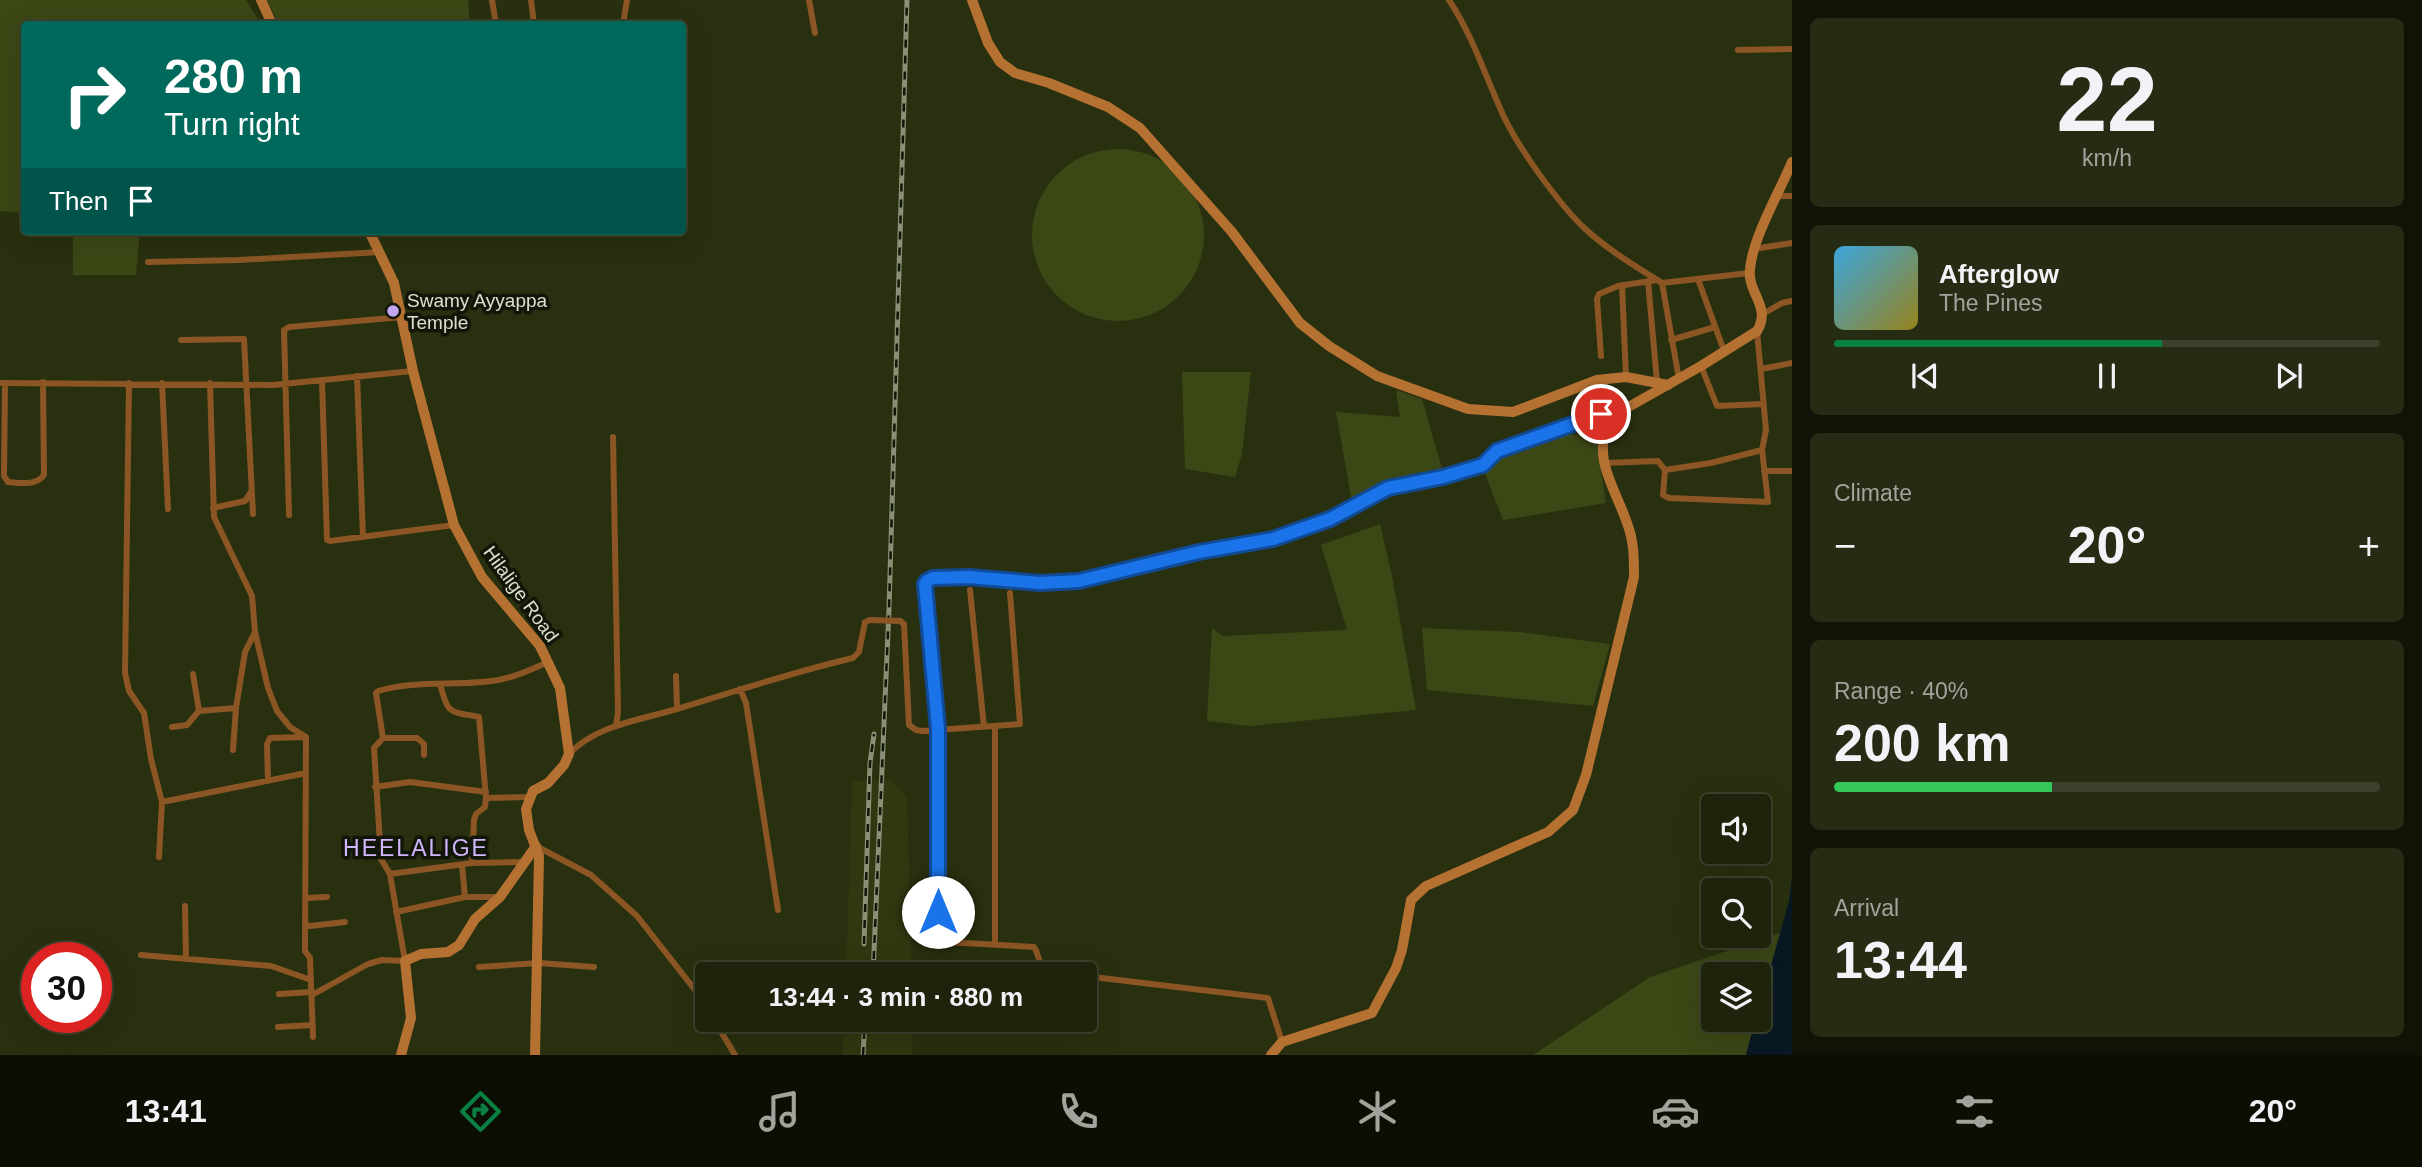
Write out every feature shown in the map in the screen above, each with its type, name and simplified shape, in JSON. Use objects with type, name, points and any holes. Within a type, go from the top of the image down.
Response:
[{"type":"street","points":[[261,0],[271,21]]},
{"type":"street","points":[[492,0],[496,21]]},
{"type":"street","points":[[531,0],[534,21]]},
{"type":"street","points":[[624,21],[627,0]]},
{"type":"street","points":[[808,0],[815,33]]},
{"type":"street","points":[[972,0],[988,43],[1000,62],[1015,73],[1049,83],[1108,107],[1140,128],[1232,232],[1300,323],[1329,346],[1377,376],[1468,409],[1513,412],[1597,380],[1626,377],[1662,384]]},
{"type":"street","points":[[1449,0],[1463,22],[1505,119],[1556,194],[1583,227],[1659,281],[1679,379]]},
{"type":"street","points":[[1738,50],[1792,49]]},
{"type":"street","points":[[1271,1055],[1282,1042],[1372,1013],[1396,968],[1411,900],[1426,886],[1548,832],[1573,810],[1586,775],[1634,577],[1634,547],[1627,522],[1612,490],[1605,463],[1603,432],[1609,418],[1662,384],[1679,379],[1757,331],[1763,314],[1749,273],[1753,249],[1792,162]]},
{"type":"street","points":[[1778,196],[1792,196]]},
{"type":"street","name":"Hilalige Road","points":[[371,235],[394,283],[413,371],[454,525],[482,577],[540,646],[560,688],[569,754]]},
{"type":"street","points":[[1753,249],[1792,243]]},
{"type":"street","points":[[148,262],[380,252]]},
{"type":"street","points":[[1601,356],[1597,299],[1604,290],[1648,281],[1749,273]]},
{"type":"street","points":[[1698,279],[1724,351]]},
{"type":"street","points":[[1648,281],[1662,384]]},
{"type":"street","points":[[1622,285],[1626,377]]},
{"type":"street","points":[[1763,314],[1782,303],[1792,301]]},
{"type":"street","points":[[289,515],[284,330],[289,327],[402,317]]},
{"type":"street","points":[[1671,340],[1715,327]]},
{"type":"street","points":[[1605,463],[1658,461],[1665,470],[1663,495],[1669,498],[1768,502],[1762,450],[1766,430],[1757,331]]},
{"type":"street","points":[[181,340],[242,338],[245,342],[253,514]]},
{"type":"street","points":[[1761,369],[1792,363]]},
{"type":"street","points":[[1701,366],[1717,406],[1763,404]]},
{"type":"street","points":[[43,382],[44,475],[33,483],[4,483],[3,383],[43,382],[285,384],[413,371]]},
{"type":"street","points":[[357,376],[363,537]]},
{"type":"street","points":[[322,380],[326,537],[330,541],[454,525]]},
{"type":"street","points":[[130,383],[125,673],[129,691],[144,713],[151,759],[162,802],[159,857]]},
{"type":"street","points":[[163,383],[168,509]]},
{"type":"street","points":[[211,383],[214,517],[252,597],[255,632],[268,688],[277,711],[290,727],[306,737]]},
{"type":"street","points":[[1041,962],[1034,947],[944,942],[938,938],[938,729],[925,584],[929,579],[969,577],[1040,583],[1079,581],[1199,552],[1273,539],[1330,519],[1388,488],[1443,477],[1483,465],[1497,451],[1601,414],[1609,418]]},
{"type":"street","points":[[613,437],[618,712],[615,726]]},
{"type":"street","points":[[1665,470],[1711,463],[1762,450]]},
{"type":"street","points":[[1764,471],[1792,471]]},
{"type":"street","points":[[214,508],[245,501],[252,490]]},
{"type":"street","points":[[970,590],[984,727]]},
{"type":"street","points":[[535,1055],[539,963],[539,856],[529,830],[526,809],[533,792],[548,783],[581,742],[615,726],[803,669],[853,658],[859,652],[865,622],[870,620],[900,621],[904,624],[909,725],[916,730],[1020,724],[1010,593]]},
{"type":"street","points":[[233,750],[236,708],[245,652],[255,632]]},
{"type":"street","points":[[383,738],[376,693],[378,691],[493,681],[523,673],[548,662]]},
{"type":"street","points":[[193,674],[199,711]]},
{"type":"street","points":[[676,676],[677,709]]},
{"type":"street","points":[[440,684],[446,706],[450,710],[479,717],[486,795],[485,807],[476,814],[474,820],[472,863]]},
{"type":"street","points":[[740,689],[746,703],[778,910]]},
{"type":"street","points":[[172,727],[187,725],[199,711],[236,708]]},
{"type":"street","points":[[995,726],[996,944]]},
{"type":"street","points":[[268,781],[267,744],[270,738],[306,737]]},
{"type":"street","points":[[306,737],[305,951],[310,958],[313,1037]]},
{"type":"street","points":[[401,1055],[411,1018],[405,961],[390,874],[381,859],[374,748],[383,738],[417,738],[424,744],[424,755]]},
{"type":"street","points":[[162,802],[306,773]]},
{"type":"street","points":[[375,787],[410,782],[486,795],[529,797]]},
{"type":"street","points":[[279,994],[312,993],[368,964],[382,960],[405,961],[421,954],[448,951],[459,945],[475,919],[500,897],[536,846]]},
{"type":"street","points":[[536,846],[591,875],[637,916],[695,990]]},
{"type":"street","points":[[390,874],[472,863],[524,862]]},
{"type":"street","points":[[462,865],[465,897]]},
{"type":"street","points":[[306,898],[327,897]]},
{"type":"street","points":[[396,912],[465,897],[500,897]]},
{"type":"street","points":[[184,906],[186,958]]},
{"type":"street","points":[[305,924],[310,926],[345,922]]},
{"type":"street","points":[[141,955],[271,966],[311,980]]},
{"type":"street","points":[[479,967],[539,963],[594,967]]},
{"type":"street","points":[[1097,977],[1268,998],[1282,1042]]},
{"type":"street","points":[[278,1027],[313,1025]]},
{"type":"street","points":[[721,1032],[735,1055]]},
{"type":"shaded area","points":[[0,0],[246,0],[259,21],[21,21],[21,213],[0,211]]},
{"type":"shaded area","points":[[267,0],[468,0],[470,21],[278,21]]},
{"type":"shaded area","points":[[1118,149],[1151,155],[1179,174],[1198,202],[1204,235],[1198,268],[1179,296],[1151,315],[1118,321],[1085,315],[1057,296],[1038,268],[1032,235],[1038,202],[1057,174],[1085,155]]},
{"type":"shaded area","points":[[73,235],[140,235],[136,275],[73,275]]},
{"type":"shaded area","points":[[1182,372],[1251,372],[1242,454],[1235,477],[1185,469]]},
{"type":"shaded area","points":[[1396,390],[1422,399],[1443,472],[1388,483],[1352,502],[1336,412],[1400,417]]},
{"type":"shaded area","points":[[1565,434],[1599,436],[1606,503],[1503,520],[1484,471],[1499,455]]},
{"type":"shaded area","points":[[1380,524],[1416,710],[1250,726],[1207,721],[1212,628],[1223,636],[1347,630],[1321,545]]},
{"type":"shaded area","points":[[1422,628],[1520,632],[1610,644],[1593,706],[1427,690]]},
{"type":"shaded area","points":[[891,780],[907,797],[912,962],[846,962],[852,781]]},
{"type":"shaded area","points":[[1792,929],[1792,1055],[1533,1055],[1650,977],[1736,948],[1771,948],[1771,936]]},
{"type":"shaded area","points":[[844,1032],[913,1032],[912,1055],[843,1055]]},
{"type":"water","points":[[1792,878],[1792,1055],[1746,1055],[1752,1032],[1771,1032],[1771,965],[1789,901]]},
{"type":"railway","points":[[874,962],[889,609],[907,0]]},
{"type":"railway","points":[[864,944],[870,763],[874,734]]},
{"type":"railway","points":[[863,1055],[864,1032]]},
{"type":"place","name":"Swamy Ayyappa Temple","points":[[393,311]]},
{"type":"district","name":"HEELALIGE","points":[[416,848]]},
{"type":"route","points":[[938,912],[938,729],[925,584],[927,581],[933,578],[969,577],[1040,583],[1079,581],[1199,552],[1234,548],[1273,539],[1330,519],[1388,488],[1443,477],[1483,465],[1497,451],[1601,414]]}]
